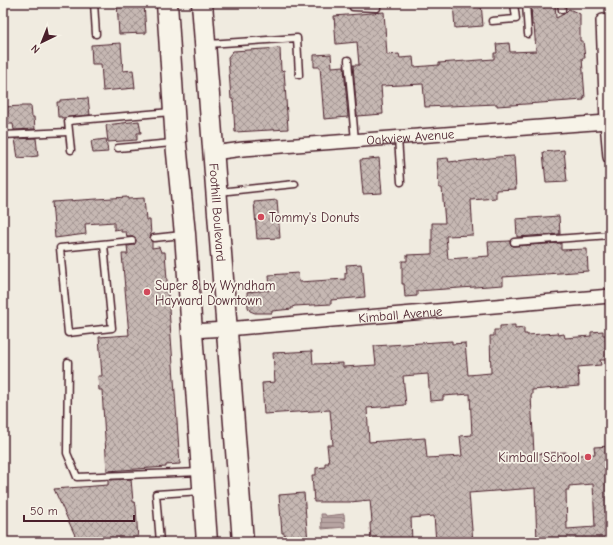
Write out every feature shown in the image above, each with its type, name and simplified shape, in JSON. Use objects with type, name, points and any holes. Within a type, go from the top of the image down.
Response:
[{"type":"main road","points":[[167,3],[176,142],[185,234],[207,542]]},
{"type":"main road","name":"Foothill Boulevard","points":[[202,3],[244,542]]},
{"type":"street","points":[[603,21],[610,157]]},
{"type":"street","name":"Oakview Avenue","points":[[213,153],[243,149],[607,122]]},
{"type":"street","name":"Kimball Avenue","points":[[191,331],[227,330],[610,296]]},
{"type":"lane","points":[[94,3],[96,34]]},
{"type":"lane","points":[[353,3],[353,7],[377,8],[377,3]]},
{"type":"lane","points":[[492,21],[516,19],[514,3]]},
{"type":"lane","points":[[526,3],[528,34]]},
{"type":"lane","points":[[205,44],[297,38],[299,75]]},
{"type":"lane","points":[[348,60],[355,141]]},
{"type":"lane","points":[[71,150],[68,122],[174,112]]},
{"type":"lane","points":[[3,135],[68,132]]},
{"type":"lane","points":[[398,138],[401,182]]},
{"type":"lane","points":[[118,148],[176,142]]},
{"type":"lane","points":[[216,192],[295,184]]},
{"type":"lane","points":[[154,238],[185,234]]},
{"type":"lane","points":[[514,242],[610,236]]},
{"type":"lane","points":[[104,245],[112,328],[68,333],[60,248],[104,245],[132,241]]},
{"type":"lane","points":[[68,362],[67,453],[77,477],[203,481]]},
{"type":"lane","points":[[160,542],[156,494],[203,481]]},
{"type":"shaded area","points":[[321,514],[325,514],[326,516],[344,514],[345,527],[322,529]]},
{"type":"building","points":[[117,3],[144,3],[146,33],[119,34]]},
{"type":"building","points":[[453,3],[481,3],[483,26],[455,28]]},
{"type":"building","points":[[531,3],[555,3],[556,18],[564,14],[569,9],[580,14],[580,41],[583,41],[585,58],[582,58],[584,100],[497,106],[497,104],[425,107],[423,84],[381,86],[383,114],[357,116],[353,65],[359,65],[357,42],[336,44],[334,16],[384,12],[387,55],[399,54],[400,58],[413,57],[414,67],[439,65],[439,63],[494,59],[494,53],[497,53],[496,44],[509,43],[510,52],[536,51],[534,25],[532,25]]},
{"type":"building","points":[[121,43],[123,71],[133,70],[135,88],[103,91],[101,64],[92,64],[91,45]]},
{"type":"building","points":[[280,48],[281,71],[284,70],[288,129],[235,132],[228,57],[233,51]]},
{"type":"building","points":[[331,54],[332,67],[344,66],[348,117],[324,119],[320,67],[314,67],[314,55]]},
{"type":"building","points":[[88,98],[90,115],[62,118],[58,117],[57,102],[60,102],[60,100]]},
{"type":"building","points":[[31,106],[35,129],[14,130],[13,124],[3,124],[3,107]]},
{"type":"building","points":[[139,121],[141,133],[137,133],[137,140],[108,142],[106,125]]},
{"type":"building","points":[[36,138],[38,156],[18,158],[15,139]]},
{"type":"building","points":[[106,139],[108,152],[93,153],[91,141]]},
{"type":"building","points":[[564,150],[567,182],[546,183],[543,152]]},
{"type":"building","points":[[514,156],[516,189],[496,190],[496,198],[471,200],[473,235],[446,236],[448,259],[489,256],[488,242],[510,241],[511,245],[514,246],[561,243],[561,250],[587,249],[588,271],[503,277],[503,285],[417,291],[417,296],[405,297],[404,284],[402,284],[402,261],[407,261],[407,255],[432,254],[432,223],[445,223],[442,188],[439,188],[437,159],[448,158],[449,162],[457,162]]},
{"type":"building","points":[[379,158],[382,193],[363,194],[360,160]]},
{"type":"building","points":[[127,197],[128,199],[144,198],[146,220],[150,220],[150,238],[152,248],[159,247],[161,252],[165,252],[180,464],[166,465],[166,467],[107,471],[102,390],[99,390],[98,376],[102,376],[99,337],[129,335],[122,254],[128,254],[127,246],[134,245],[136,240],[133,237],[127,237],[126,232],[121,232],[121,229],[114,230],[114,222],[85,224],[86,234],[55,238],[52,202]]},
{"type":"building","points":[[277,200],[280,238],[257,239],[254,202]]},
{"type":"building","points":[[559,216],[560,234],[517,237],[516,219]]},
{"type":"building","points":[[361,264],[365,297],[331,300],[331,304],[295,306],[292,307],[292,309],[272,311],[272,313],[255,313],[250,311],[248,307],[247,292],[270,290],[269,275],[298,273],[299,282],[345,279],[345,273],[347,273],[346,265]]},
{"type":"building","points":[[515,325],[515,329],[524,328],[524,334],[527,335],[558,333],[558,335],[564,334],[565,338],[591,336],[591,332],[603,331],[603,335],[606,335],[608,360],[600,360],[601,365],[578,367],[579,386],[532,390],[531,395],[534,454],[566,452],[567,456],[595,454],[594,447],[610,446],[610,542],[537,542],[535,488],[469,493],[473,542],[436,542],[434,516],[411,518],[412,542],[371,542],[370,523],[372,522],[370,500],[350,502],[314,502],[312,475],[316,475],[316,468],[325,467],[325,463],[329,463],[327,445],[333,445],[330,410],[264,414],[262,383],[275,382],[273,353],[312,351],[313,364],[343,363],[343,367],[376,365],[374,346],[452,341],[452,344],[465,343],[468,375],[491,373],[490,336],[494,336],[494,330],[500,330],[500,326]],"holes":[[[428,374],[430,401],[443,400],[443,396],[470,394],[472,435],[460,436],[462,456],[427,458],[425,438],[369,442],[367,408],[406,405],[403,376]],[[593,484],[595,527],[567,529],[566,490],[569,490],[569,486]]]},
{"type":"building","points":[[131,479],[133,502],[135,502],[136,507],[138,541],[78,542],[54,489],[108,485],[108,480]]},
{"type":"building","points":[[304,493],[308,542],[285,542],[284,533],[282,533],[279,495]]},
{"type":"place","name":"Tommy's Donuts","points":[[261,217]]},
{"type":"place","name":"Super 8 by Wyndham Hayward Downtown","points":[[147,292]]},
{"type":"place","name":"Kimball School","points":[[588,457]]}]
